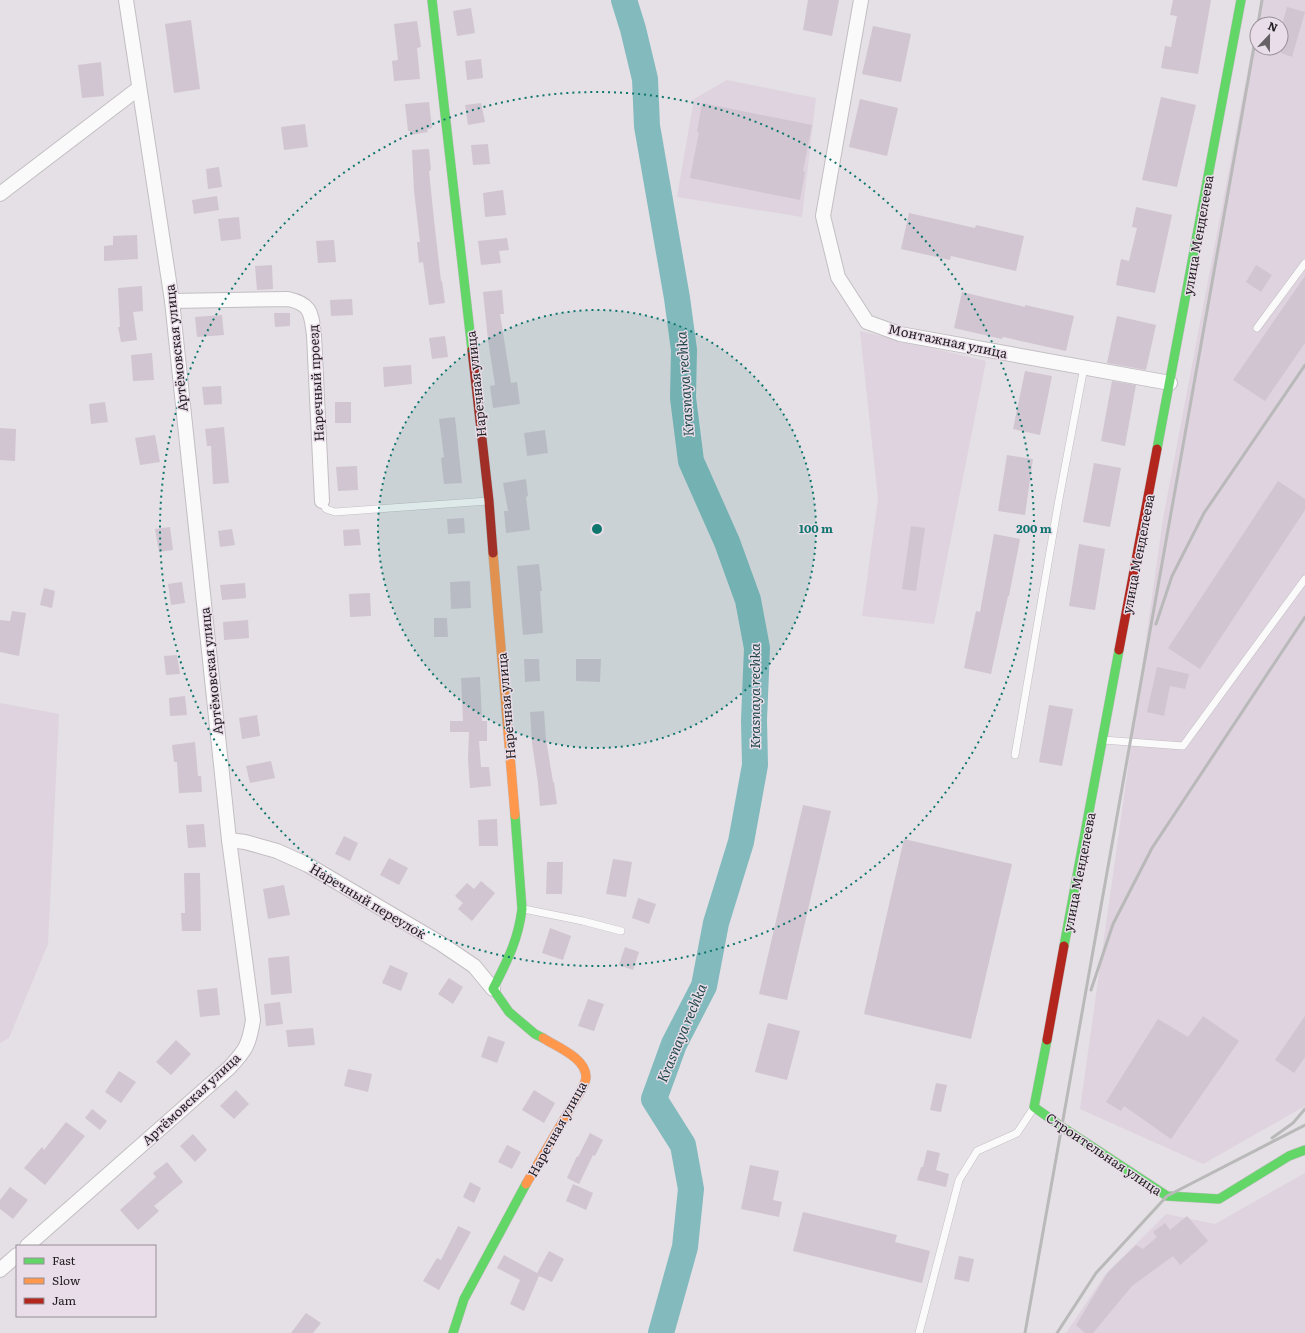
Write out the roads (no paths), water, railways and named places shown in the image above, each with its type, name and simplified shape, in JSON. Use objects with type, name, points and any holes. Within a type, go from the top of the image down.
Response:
[{"type":"street","name":"Артёмовская улица","points":[[28,1245],[229,1068],[246,1048],[253,1020],[229,840],[172,301],[126,0]]},
{"type":"street","name":"Наречная улица","points":[[432,0],[489,501],[522,908],[520,924],[513,948],[493,989],[509,1012],[535,1034],[575,1057],[585,1070],[586,1079],[577,1098],[513,1207],[464,1299],[453,1333]]},
{"type":"street","name":"Монтажная улица","points":[[861,0],[823,216],[838,277],[867,322],[900,334],[1170,384]]},
{"type":"street","name":"улица Менделеева","points":[[1034,1107],[1241,0]]},
{"type":"street","points":[[0,194],[139,88]]},
{"type":"street","name":"Наречный проезд","points":[[172,301],[288,299],[300,301],[308,309],[312,317],[314,335],[322,501]]},
{"type":"street","name":"Наречный переулок","points":[[229,840],[245,842],[277,851],[308,865],[440,943],[474,966],[493,989]]},
{"type":"street","name":"Строительная улица","points":[[1034,1107],[1168,1196],[1219,1199],[1289,1156],[1305,1150]]},
{"type":"street","points":[[0,1270],[16,1256]]},
{"type":"lane","points":[[1257,328],[1305,263]]},
{"type":"lane","points":[[1015,755],[1059,499],[1084,367]]},
{"type":"lane","points":[[322,501],[326,509],[335,512],[489,501]]},
{"type":"lane","points":[[1103,740],[1183,746],[1305,579]]},
{"type":"lane","points":[[522,908],[576,919],[621,931]]},
{"type":"lane","points":[[919,1333],[959,1180],[977,1151],[1017,1133],[1034,1107]]},
{"type":"waterway","name":"Krasnaya rechka","points":[[624,0],[633,29],[645,79],[647,126],[677,298],[684,350],[683,398],[691,461],[727,542],[748,600],[757,648],[754,720],[755,765],[741,842],[716,923],[704,986],[674,1044],[654,1099],[683,1145],[691,1189],[685,1247],[661,1333]]},
{"type":"railway","points":[[1259,16],[1262,0]]},
{"type":"railway","points":[[1025,1333],[1252,56]]},
{"type":"railway","points":[[1156,624],[1172,576],[1204,513],[1305,365]]},
{"type":"railway","points":[[1091,990],[1113,924],[1152,848],[1305,617]]},
{"type":"railway","points":[[1272,1138],[1293,1123],[1305,1109]]},
{"type":"railway","points":[[1057,1333],[1096,1273],[1167,1196],[1305,1125]]}]
